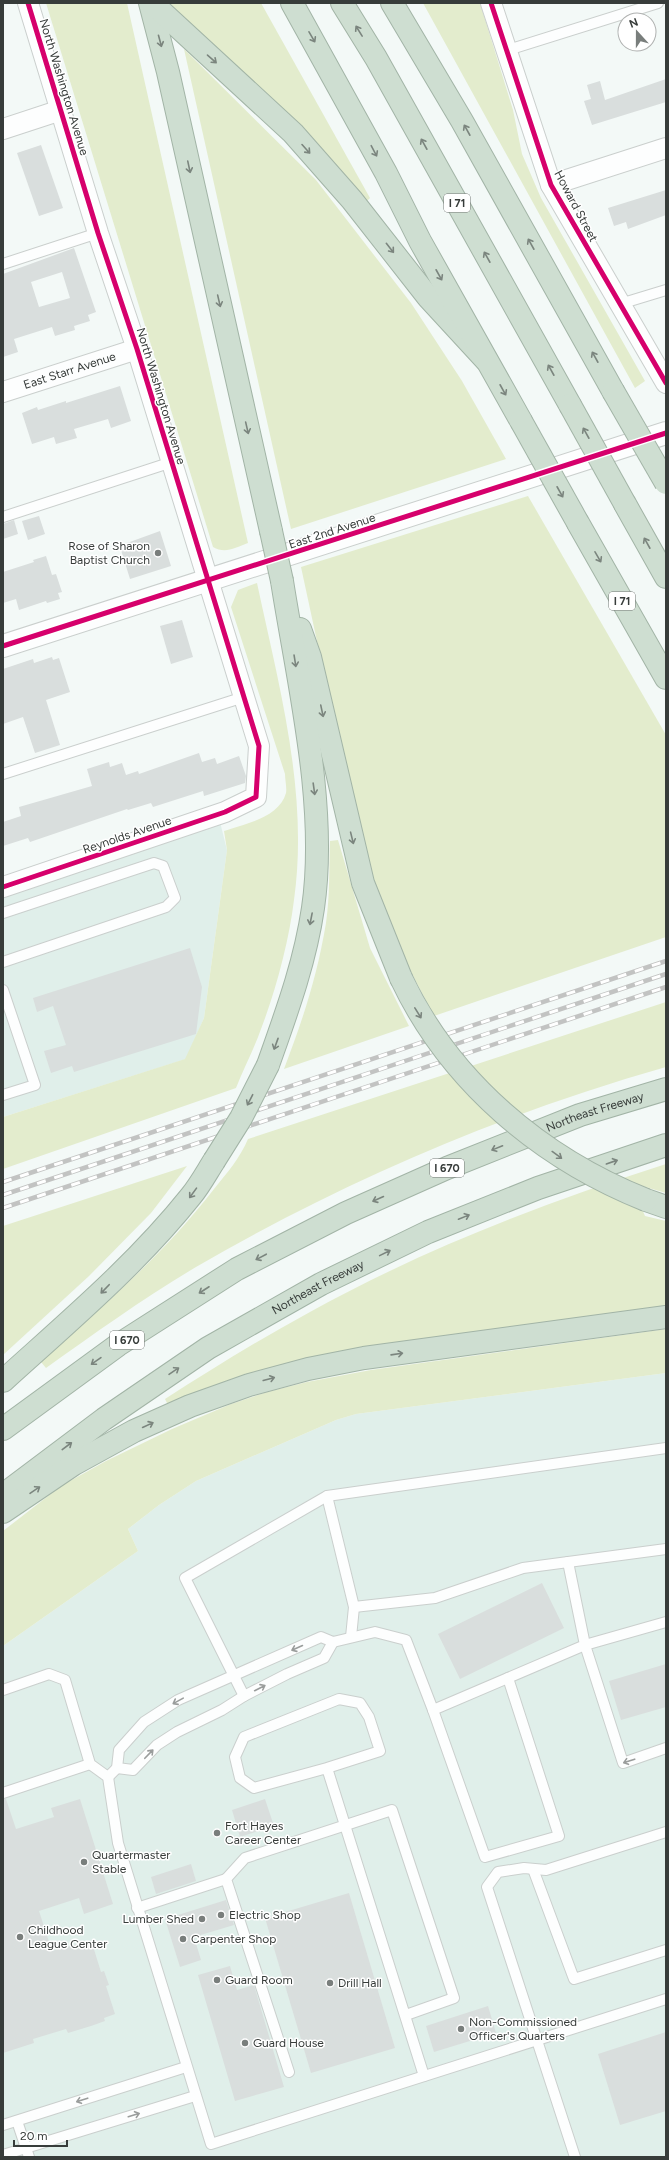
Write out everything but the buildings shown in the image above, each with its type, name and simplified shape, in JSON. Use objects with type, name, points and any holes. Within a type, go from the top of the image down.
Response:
[{"type":"highway","points":[[151,3],[293,134],[352,200],[428,297],[486,360]]},
{"type":"highway","points":[[3,1381],[99,1295],[151,1241],[192,1195],[241,1118],[268,1066],[302,964],[313,907],[316,847],[316,800],[282,581],[168,72],[151,3]]},
{"type":"highway","name":"I 71","points":[[292,3],[386,173],[420,241],[666,678]]},
{"type":"highway","name":"I 71","points":[[342,3],[376,58],[666,577]]},
{"type":"highway","points":[[392,3],[462,121],[666,483]]},
{"type":"highway","points":[[282,581],[310,657],[363,883],[414,1007],[430,1031],[462,1072],[494,1106],[565,1160],[609,1185],[656,1204]]},
{"type":"highway","name":"Northeast Freeway","points":[[3,1428],[118,1345],[237,1269],[346,1213],[447,1168],[580,1115],[666,1089]]},
{"type":"highway","name":"Northeast Freeway","points":[[3,1495],[104,1419],[208,1348],[321,1284],[428,1232],[501,1202],[545,1185],[666,1145]]},
{"type":"highway","points":[[3,1512],[74,1464],[134,1431],[190,1406],[249,1385],[308,1369],[364,1358],[666,1317]]},
{"type":"street","name":"North Washington Avenue","points":[[28,3],[98,234],[137,349],[259,746],[256,797]]},
{"type":"street","name":"Howard Street","points":[[491,3],[505,51],[551,185],[666,383]]},
{"type":"street","points":[[3,129],[61,110]]},
{"type":"street","points":[[551,185],[666,148]]},
{"type":"street","name":"East Starr Avenue","points":[[3,392],[137,349]]},
{"type":"street","name":"East 2nd Avenue","points":[[3,646],[666,433]]},
{"type":"street","name":"Reynolds Avenue","points":[[3,887],[224,812],[256,797]]},
{"type":"lane","points":[[505,51],[658,3]]},
{"type":"lane","points":[[3,264],[98,234]]},
{"type":"lane","points":[[620,304],[666,290]]},
{"type":"lane","points":[[3,517],[172,462]]},
{"type":"lane","points":[[3,774],[244,697]]},
{"type":"lane","points":[[3,914],[154,863],[163,866],[174,898],[166,907],[3,962]]},
{"type":"lane","points":[[3,990],[35,1085],[3,1095]]},
{"type":"lane","points":[[244,1696],[235,1675],[185,1578],[327,1496],[666,1448]]},
{"type":"lane","points":[[327,1496],[354,1607],[351,1637]]},
{"type":"lane","points":[[354,1607],[434,1598],[523,1568],[666,1548]]},
{"type":"lane","points":[[568,1562],[585,1646],[623,1763],[666,1748]]},
{"type":"lane","points":[[433,1710],[585,1646],[666,1622]]},
{"type":"lane","points":[[108,1777],[117,1768],[119,1750],[144,1722],[178,1700],[321,1637],[333,1642],[375,1632],[406,1640],[433,1710],[485,1857],[559,1836],[508,1678]]},
{"type":"lane","points":[[117,1768],[133,1770],[157,1745],[177,1732],[222,1710],[244,1696],[324,1658],[333,1642]]},
{"type":"lane","points":[[3,1690],[49,1674],[65,1680],[90,1764],[108,1777],[118,1843],[211,2144],[666,1999]]},
{"type":"lane","points":[[339,1699],[360,1703],[369,1717],[380,1751],[327,1768],[254,1788],[240,1778],[235,1756],[244,1737],[339,1699]]},
{"type":"lane","points":[[3,1793],[90,1764]]},
{"type":"lane","points":[[327,1768],[424,2076]]},
{"type":"lane","points":[[137,1908],[226,1879],[245,1858],[392,1810],[454,1998],[406,2015]]},
{"type":"lane","points":[[575,2157],[487,1887],[498,1872],[524,1868],[546,1870],[666,1832]]},
{"type":"lane","points":[[532,1868],[574,1980],[666,1950]]},
{"type":"lane","points":[[226,1879],[289,2072]]},
{"type":"lane","points":[[3,2126],[186,2067]]},
{"type":"lane","points":[[3,2155],[27,2152],[195,2096]]},
{"type":"lane","points":[[17,2121],[27,2152]]},
{"type":"shaded area","points":[[219,818],[227,850],[204,1018],[186,1059],[3,1117],[3,889]]},
{"type":"shaded area","name":"Fort Hayes Career Center","points":[[666,1373],[666,2157],[3,2157],[3,1646],[138,1551],[128,1529],[159,1505],[196,1481],[336,1420],[356,1414]]},
{"type":"green space","points":[[46,3],[127,3],[248,543],[226,550],[213,547]]},
{"type":"green space","points":[[168,3],[261,3],[370,198],[366,202]]},
{"type":"green space","points":[[423,3],[480,3],[513,110],[522,154],[541,198],[645,381],[635,388]]},
{"type":"green space","points":[[184,49],[316,180],[411,303],[462,381],[506,459],[291,529]]},
{"type":"green space","points":[[528,496],[666,735],[666,937],[434,1016],[393,938],[380,901],[354,813],[301,567]]},
{"type":"green space","points":[[257,583],[282,701],[295,780],[298,820],[298,860],[292,916],[281,965],[272,998],[236,1088],[3,1169],[3,1117],[185,1059],[204,1018],[227,850],[224,831],[260,819],[269,814],[282,802],[286,793],[285,774],[231,607],[238,590]]},
{"type":"green space","points":[[338,840],[370,948],[409,1026],[284,1069],[314,980],[326,923],[329,892],[330,841]]},
{"type":"green space","points":[[666,1002],[666,1067],[544,1106],[484,1128],[366,1178],[309,1206],[196,1267],[139,1303],[46,1368],[41,1362],[132,1279],[174,1236],[195,1213],[228,1171],[241,1153],[248,1139]]},
{"type":"green space","points":[[666,1164],[666,1193],[642,1186],[639,1202],[645,1216],[666,1221],[666,1308],[168,1405],[165,1399],[236,1354],[291,1322],[352,1289],[396,1268],[484,1229],[575,1195]]},
{"type":"green space","points":[[187,1166],[151,1213],[89,1276],[3,1355],[3,1226]]},
{"type":"green space","points":[[666,1329],[666,1373],[356,1414],[336,1420],[196,1481],[159,1505],[128,1529],[138,1551],[3,1646],[3,1531],[61,1486],[106,1461],[172,1429],[231,1404],[267,1392],[307,1382],[371,1370]]},
{"type":"railway","points":[[3,1182],[666,961]]},
{"type":"railway","points":[[3,1195],[666,974]]},
{"type":"railway","points":[[3,1208],[666,987]]},
{"type":"cycle path","points":[[3,887],[225,812],[256,797],[259,746],[137,349],[98,233],[28,3]]},
{"type":"cycle path","points":[[491,3],[551,185],[666,383]]},
{"type":"cycle path","points":[[3,646],[666,433]]},
{"type":"place","name":"Rose of Sharon Baptist Church","points":[[158,553]]},
{"type":"place","name":"Fort Hayes Career Center","points":[[217,1833]]},
{"type":"place","name":"Quartermaster Stable","points":[[84,1862]]},
{"type":"place","name":"Electric Shop","points":[[221,1915]]},
{"type":"place","name":"Lumber Shed","points":[[202,1919]]},
{"type":"place","name":"Childhood League Center","points":[[20,1937]]},
{"type":"place","name":"Carpenter Shop","points":[[183,1939]]},
{"type":"place","name":"Guard Room","points":[[217,1980]]},
{"type":"place","name":"Drill Hall","points":[[330,1983]]},
{"type":"place","name":"Non-Commissioned Officer's Quarters","points":[[461,2029]]},
{"type":"place","name":"Guard House","points":[[245,2043]]}]
